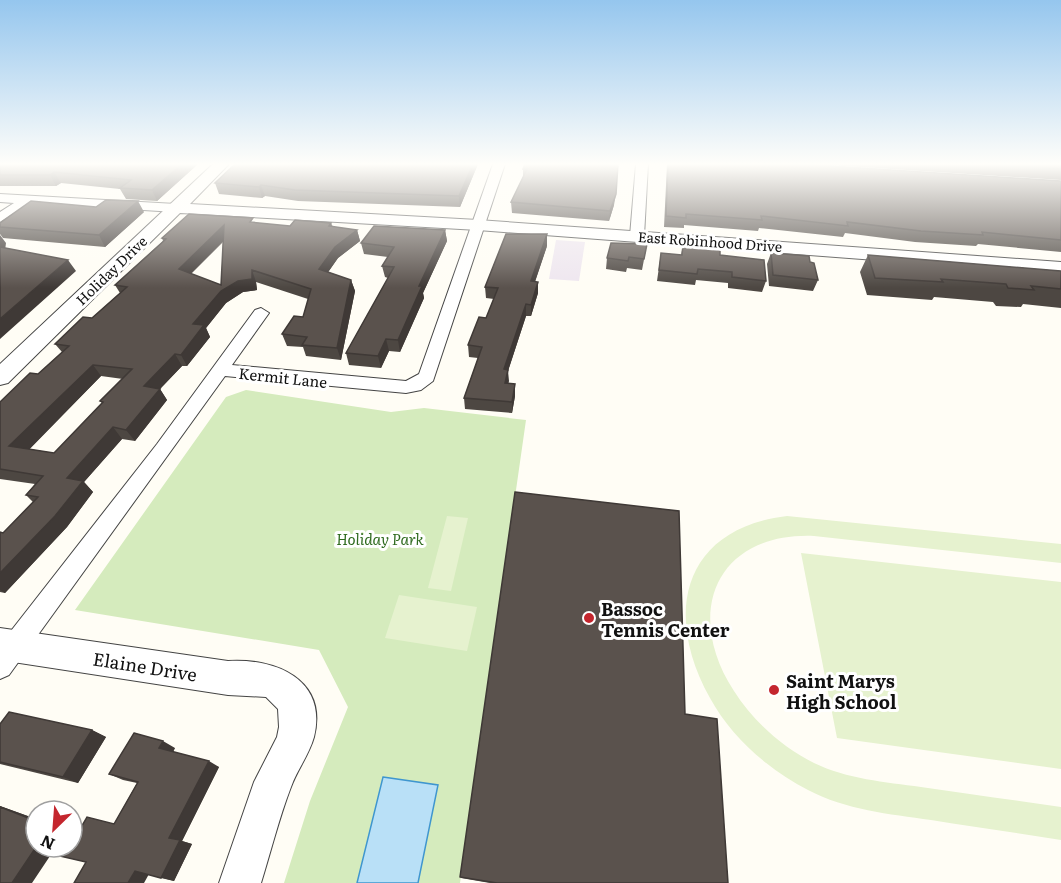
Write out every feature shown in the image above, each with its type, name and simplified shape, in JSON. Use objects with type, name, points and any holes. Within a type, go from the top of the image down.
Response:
[{"type":"street","points":[[0,218],[18,205]]},
{"type":"street","name":"East Robinhood Drive","points":[[130,205],[478,225],[1061,268]]},
{"type":"street","name":"Holiday Drive","points":[[0,377],[179,205]]},
{"type":"street","name":"Kermit Lane","points":[[5,652],[158,458],[220,370],[338,382],[415,386],[429,372],[431,358],[485,205]]},
{"type":"street","points":[[637,236],[639,205]]},
{"type":"street","points":[[220,370],[261,313]]},
{"type":"street","name":"Elaine Drive","points":[[5,652],[228,678],[251,675],[276,683],[286,690],[296,706],[297,729],[275,779],[240,883]]},
{"type":"shaded area","points":[[556,240],[585,242],[579,281],[549,279]]},
{"type":"green space","name":"Holiday Park","points":[[246,390],[391,412],[424,408],[526,420],[460,883],[284,883],[310,801],[348,707],[319,650],[75,610],[226,397]]},
{"type":"green space","points":[[447,516],[468,518],[451,591],[428,588]]},
{"type":"green space","points":[[787,516],[1061,544],[1061,563],[814,536],[780,538],[753,548],[732,563],[718,583],[711,607],[711,633],[719,662],[734,691],[750,713],[780,741],[802,757],[853,776],[1061,807],[1061,840],[884,813],[853,807],[822,797],[779,773],[752,751],[729,726],[710,698],[696,667],[687,636],[686,607],[691,580],[704,557],[724,538],[752,524]]},
{"type":"green space","points":[[801,553],[1061,582],[1061,769],[837,738]]},
{"type":"green space","points":[[399,595],[477,607],[467,651],[385,638]]},
{"type":"water","points":[[383,777],[438,785],[418,883],[357,883]]},
{"type":"building","points":[[25,205],[133,205],[99,235],[0,227],[0,223]]},
{"type":"building","points":[[546,205],[612,205],[610,211]]},
{"type":"building","points":[[666,205],[1061,205],[1061,240],[982,232],[983,235],[921,231],[847,222],[848,226],[761,216],[762,220],[686,214],[686,218],[666,216]]},
{"type":"building","points":[[189,214],[253,218],[250,222],[290,226],[295,220],[331,223],[329,226],[357,230],[335,247],[319,269],[351,280],[337,348],[302,345],[307,337],[282,334],[294,316],[303,317],[311,289],[252,270],[252,279],[238,281],[221,291],[193,324],[204,325],[181,355],[175,354],[144,386],[160,389],[126,430],[113,427],[67,478],[83,481],[55,516],[0,573],[0,532],[3,533],[38,497],[26,495],[43,476],[0,469],[0,402],[30,373],[38,374],[69,346],[55,344],[83,317],[92,318],[127,287],[115,285],[166,239],[162,238]],"holes":[[[224,225],[221,285],[179,269]],[[93,365],[132,369],[54,453],[9,446]]]},
{"type":"building","points":[[374,226],[445,230],[419,286],[422,286],[398,340],[386,339],[378,356],[346,353],[394,267],[382,266],[394,247],[361,243]]},
{"type":"building","points":[[506,234],[547,234],[531,281],[538,282],[531,305],[526,304],[504,369],[508,370],[505,383],[515,384],[512,402],[464,398],[482,347],[468,345],[479,317],[486,318],[498,288],[485,287]]},
{"type":"building","points":[[611,243],[647,244],[644,259],[629,257],[628,261],[607,258]]},
{"type":"building","points":[[683,245],[720,249],[720,255],[764,260],[766,281],[732,277],[732,272],[698,269],[697,274],[659,270],[661,253],[682,255]]},
{"type":"building","points":[[0,247],[68,260],[0,319]]},
{"type":"building","points":[[771,253],[809,256],[810,262],[814,263],[818,280],[773,275]]},
{"type":"building","points":[[868,255],[1061,271],[1061,289],[1031,286],[1034,290],[1008,288],[1006,284],[941,279],[943,282],[875,278]]},
{"type":"building","name":"Bassoc Tennis Center","points":[[515,492],[679,511],[685,714],[717,719],[728,883],[497,883],[460,877]]},
{"type":"building","points":[[9,712],[92,730],[63,777],[0,762],[0,724]]},
{"type":"building","points":[[134,733],[163,741],[159,748],[209,761],[169,838],[180,840],[161,878],[135,871],[128,883],[74,883],[86,862],[73,859],[84,859],[84,822],[87,817],[114,824],[138,782],[109,774]]},
{"type":"building","points":[[0,807],[24,816],[24,859],[28,859],[12,883],[0,883]]},
{"type":"place","name":"Bassoc Tennis Center","points":[[589,618]]},
{"type":"place","name":"Saint Marys High School","points":[[774,690]]}]
